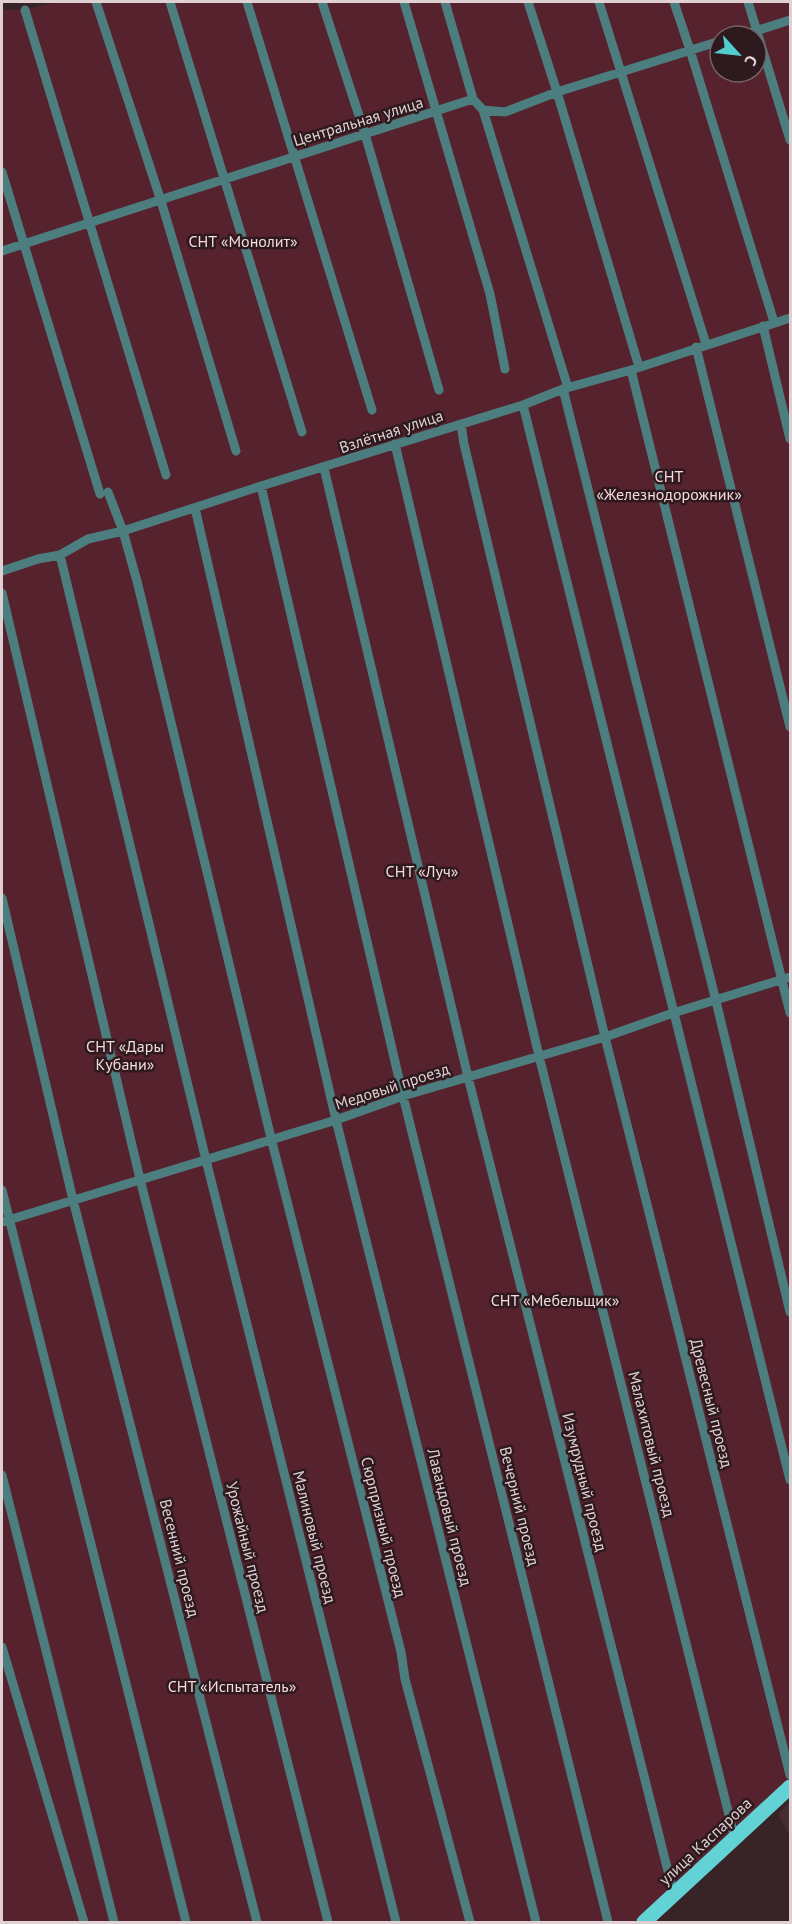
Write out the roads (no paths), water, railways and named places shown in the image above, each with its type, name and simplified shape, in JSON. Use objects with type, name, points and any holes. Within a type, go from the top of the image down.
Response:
[{"type":"main road","name":"улица Каспарова","points":[[644,1923],[790,1787]]},
{"type":"street","points":[[96,2],[161,201],[236,451]]},
{"type":"street","points":[[170,2],[302,432]]},
{"type":"street","points":[[247,2],[372,410]]},
{"type":"street","points":[[322,2],[364,134],[439,390]]},
{"type":"street","points":[[404,2],[490,294],[505,369]]},
{"type":"street","points":[[445,2],[473,99],[483,110],[565,389],[790,1312]]},
{"type":"street","points":[[528,2],[557,92],[635,369],[787,979],[790,1013]]},
{"type":"street","points":[[599,2],[622,71],[701,346],[790,727]]},
{"type":"street","points":[[674,2],[774,322]]},
{"type":"street","points":[[748,2],[755,24]]},
{"type":"street","points":[[25,10],[166,475]]},
{"type":"street","points":[[768,27],[790,20]]},
{"type":"street","points":[[483,110],[506,112],[557,92],[708,45]]},
{"type":"street","points":[[768,67],[790,140]]},
{"type":"street","name":"Центральная улица","points":[[2,251],[473,99]]},
{"type":"street","name":"Сюрпризный проезд","points":[[2,172],[104,493],[123,531],[141,596],[271,1138],[401,1652],[405,1679],[470,1923]]},
{"type":"street","name":"Взлётная улица","points":[[2,571],[38,559],[60,555],[88,539],[123,531],[324,468],[790,318]]},
{"type":"street","points":[[763,326],[790,440]]},
{"type":"street","points":[[523,405],[790,1480]]},
{"type":"street","name":"Древесный проезд","points":[[461,424],[605,1037],[790,1775]]},
{"type":"street","name":"Малахитовый проезд","points":[[395,444],[539,1056],[735,1839]]},
{"type":"street","name":"Изумрудный проезд","points":[[324,468],[468,1077],[674,1895]]},
{"type":"street","name":"Вечерний проезд","points":[[261,486],[403,1096],[608,1923]]},
{"type":"street","name":"Лавандовый проезд","points":[[195,508],[336,1120],[536,1923]]},
{"type":"street","name":"Малиновый проезд","points":[[60,555],[206,1160],[396,1923]]},
{"type":"street","name":"Урожайный проезд","points":[[2,593],[140,1179],[328,1923]]},
{"type":"street","name":"Весенний проезд","points":[[2,898],[73,1200],[257,1923]]},
{"type":"street","name":"Медовый проезд","points":[[5,1221],[787,979]]},
{"type":"street","points":[[2,1190],[5,1221],[186,1923]]},
{"type":"street","points":[[2,1475],[114,1923]]},
{"type":"street","points":[[2,1647],[84,1923]]},
{"type":"park label","name":"СНТ «Монолит»","points":[[243,241]]},
{"type":"park label","name":"СНТ «Железнодорожник»","points":[[669,485]]},
{"type":"park label","name":"СНТ «Луч»","points":[[422,871]]},
{"type":"park label","name":"СНТ «Дары Кубани»","points":[[125,1055]]},
{"type":"park label","name":"СНТ «Мебельщик»","points":[[555,1300]]},
{"type":"park label","name":"СНТ «Испытатель»","points":[[232,1686]]}]
